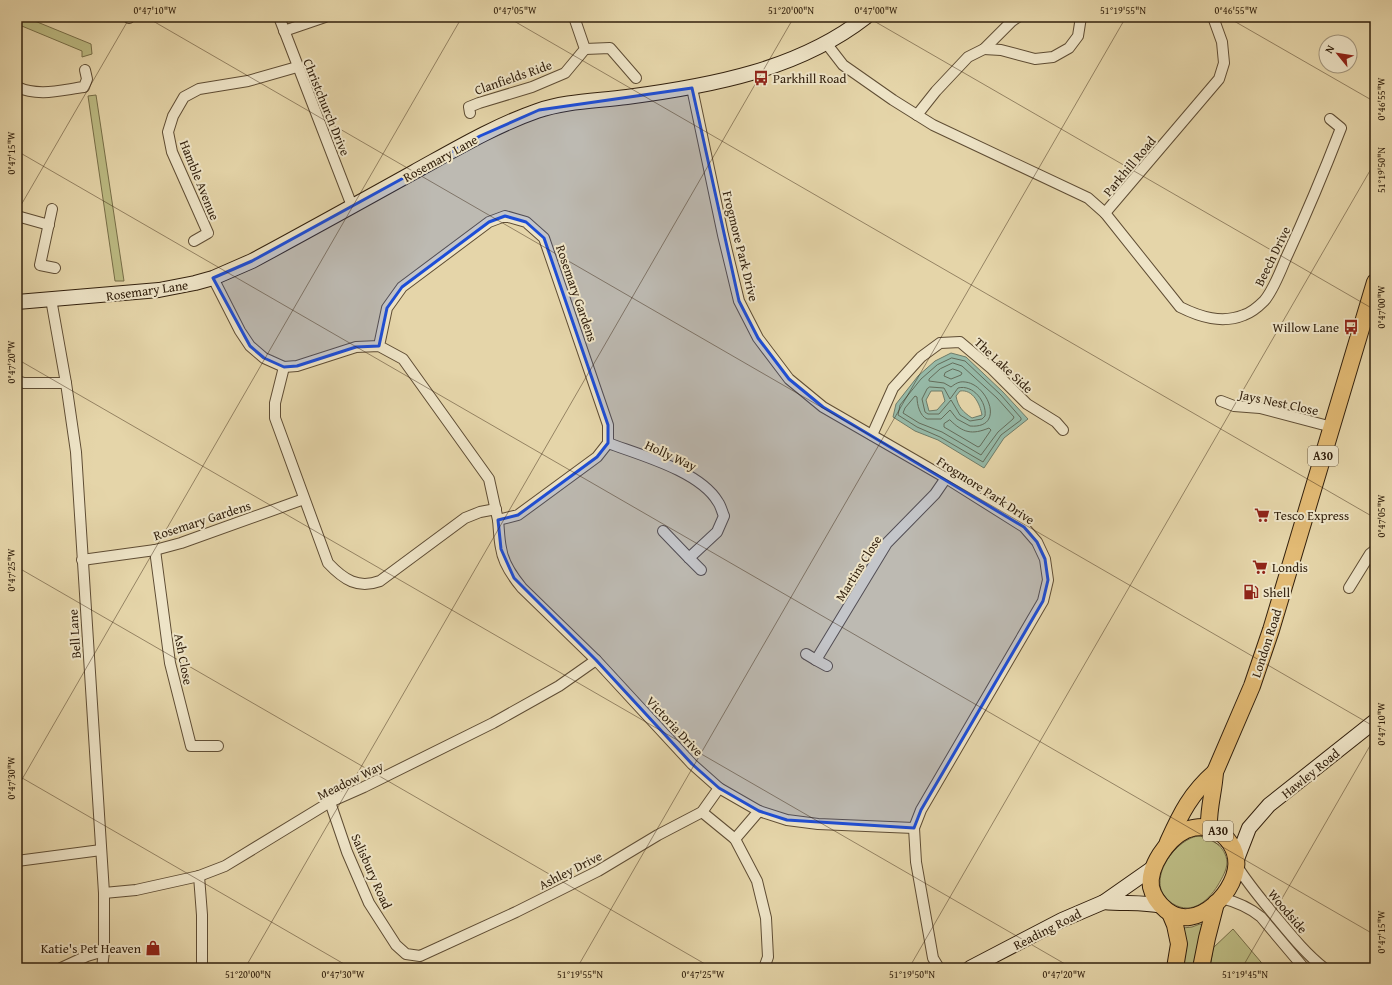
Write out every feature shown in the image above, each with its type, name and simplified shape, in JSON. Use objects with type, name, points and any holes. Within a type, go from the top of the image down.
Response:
[{"type":"main road","name":"London Road","points":[[1209,828],[1209,812],[1215,772],[1254,679],[1271,630],[1375,282]]},
{"type":"main road","name":"London Road","points":[[1166,845],[1182,812],[1192,796],[1198,788],[1215,772]]},
{"type":"main road","name":"A30","points":[[1175,968],[1179,944],[1175,925],[1166,910],[1155,897],[1151,887],[1154,867],[1166,845],[1182,832],[1187,830],[1198,827],[1214,829],[1225,836],[1233,847],[1237,863]]},
{"type":"main road","points":[[1201,968],[1207,938],[1219,901],[1233,879],[1237,863]]},
{"type":"main road","points":[[1166,910],[1184,918],[1196,916],[1206,911],[1219,901]]},
{"type":"street","name":"Christchurch Drive","points":[[279,17],[297,67],[352,206]]},
{"type":"street","points":[[284,31],[325,17]]},
{"type":"street","points":[[574,17],[585,49],[610,48],[636,78]]},
{"type":"street","points":[[917,115],[936,91],[968,57],[984,49],[1018,17]]},
{"type":"street","points":[[984,49],[1002,50],[1034,58],[1054,57],[1069,48],[1078,36],[1081,17]]},
{"type":"street","name":"Parkhill Road","points":[[826,43],[842,66],[933,125],[1088,198],[1105,214],[1219,79],[1224,63],[1222,42],[1212,17]]},
{"type":"street","name":"Rosemary Lane","points":[[17,302],[159,290],[213,278],[252,261],[480,136],[504,124],[539,110],[565,104],[692,88],[774,66],[800,56],[826,43],[861,19]]},
{"type":"street","name":"Clanfields Ride","points":[[470,113],[469,107],[532,87],[565,73],[585,49]]},
{"type":"street","name":"Hamble Avenue","points":[[194,241],[208,233],[172,152],[168,132],[173,116],[184,97],[199,89],[248,81],[297,67]]},
{"type":"street","points":[[17,87],[25,91],[40,93],[84,87],[87,79],[85,70]]},
{"type":"street","name":"Frogmore Park Drive","points":[[692,88],[723,235],[739,301],[758,338],[789,379],[822,407],[946,478],[1024,527],[1037,542],[1045,558],[1048,580],[1043,600],[921,810],[914,828],[916,862],[933,958],[938,968]]},
{"type":"street","name":"Beech Drive","points":[[1105,214],[1180,307],[1197,315],[1225,320],[1245,315],[1264,300],[1276,281],[1295,239],[1341,128],[1330,119]]},
{"type":"street","points":[[52,209],[40,265],[55,268]]},
{"type":"street","points":[[17,216],[49,226]]},
{"type":"street","name":"Rosemary Gardens","points":[[379,346],[386,308],[402,287],[489,222],[506,216],[526,222],[544,238],[608,425],[608,443]]},
{"type":"street","points":[[213,278],[240,331],[250,346],[264,358],[284,367],[297,366],[356,347],[379,346],[403,359],[489,479],[498,520],[518,515],[597,457],[608,443]]},
{"type":"street","name":"Bell Lane","points":[[51,299],[66,382],[76,452],[104,893],[104,951],[102,968]]},
{"type":"street","name":"The Lake Side","points":[[872,435],[893,388],[920,357],[940,343],[954,342],[960,342],[992,369],[1027,404],[1056,422],[1062,430]]},
{"type":"street","points":[[284,367],[275,403],[275,418],[328,564],[339,575],[354,583],[370,585],[380,581],[465,518],[480,512],[496,509]]},
{"type":"street","points":[[17,381],[24,383],[66,382]]},
{"type":"street","name":"Jays Nest Close","points":[[1221,401],[1234,406],[1260,408],[1332,427]]},
{"type":"street","name":"Holly Way","points":[[608,443],[651,458],[685,474],[704,486],[719,502],[724,516],[717,532],[689,558]]},
{"type":"street","name":"Martins Close","points":[[816,660],[887,543],[935,494],[946,478]]},
{"type":"street","name":"Rosemary Gardens","points":[[82,560],[155,550],[181,543],[304,499]]},
{"type":"street","name":"Victoria Drive","points":[[498,520],[501,548],[504,559],[514,578],[531,597],[596,660],[692,764],[719,788],[759,811],[787,820],[818,824],[914,828]]},
{"type":"street","points":[[663,531],[701,570]]},
{"type":"street","name":"Ash Close","points":[[155,550],[170,663],[191,746],[218,746]]},
{"type":"street","points":[[1349,588],[1370,554],[1375,550]]},
{"type":"street","points":[[806,654],[827,666]]},
{"type":"street","name":"Meadow Way","points":[[104,893],[136,890],[199,876],[225,866],[330,802],[364,787],[493,723],[559,686],[596,660]]},
{"type":"street","name":"Hawley Road","points":[[1237,863],[1249,828],[1269,805],[1375,721]]},
{"type":"street","name":"Ashley Drive","points":[[420,956],[522,909],[598,871],[702,812],[719,788]]},
{"type":"street","name":"Salisbury Road","points":[[330,802],[347,852],[369,903],[396,945],[406,954],[420,956]]},
{"type":"street","points":[[735,839],[759,811]]},
{"type":"street","points":[[702,812],[735,839],[757,881],[766,918],[768,957],[764,968]]},
{"type":"street","points":[[1225,836],[1249,828]]},
{"type":"street","points":[[17,861],[101,850]]},
{"type":"street","name":"Woodside","points":[[1237,863],[1252,888],[1290,934],[1307,953],[1324,968]]},
{"type":"street","name":"Reading Road","points":[[970,968],[1062,920],[1104,902],[1154,867]]},
{"type":"street","points":[[199,876],[202,915],[202,968]]},
{"type":"street","name":"Woodside","points":[[1219,901],[1243,904],[1255,912],[1261,917],[1304,968]]},
{"type":"street","name":"Reading Road","points":[[1104,902],[1122,904],[1147,903],[1166,910]]},
{"type":"street","points":[[61,968],[87,956],[104,951]]},
{"type":"highlighted area","points":[[692,88],[739,301],[758,338],[789,379],[823,407],[1024,527],[1037,542],[1045,559],[1048,580],[1043,601],[921,810],[914,828],[787,820],[759,811],[719,788],[692,764],[596,660],[514,578],[501,549],[498,520],[518,515],[597,457],[608,443],[608,425],[544,238],[526,222],[505,216],[489,222],[402,287],[387,308],[379,346],[356,347],[297,366],[284,367],[264,358],[250,346],[213,278],[252,261],[480,136],[539,110]]},
{"type":"shaded area","points":[[17,17],[25,17],[91,44],[92,54],[82,57],[82,51],[17,24]]},
{"type":"shaded area","points":[[96,95],[124,281],[115,281],[88,96]]},
{"type":"shaded area","points":[[1198,836],[1208,838],[1221,847],[1226,857],[1227,865],[1214,892],[1203,902],[1190,908],[1176,906],[1162,893],[1160,883],[1161,873],[1172,853],[1180,845],[1189,839]]},
{"type":"shaded area","points":[[1200,924],[1202,925],[1194,968],[1180,968],[1183,928]]},
{"type":"shaded area","points":[[1233,929],[1266,968],[1210,968],[1213,948]]},
{"type":"water","points":[[951,353],[966,357],[1003,392],[1028,419],[1004,438],[984,468],[938,440],[915,431],[893,417],[896,404],[918,376],[935,361]],"holes":[[[931,391],[942,391],[945,401],[937,410],[929,411],[926,400]],[[960,391],[969,392],[975,398],[980,406],[982,415],[972,418],[964,411],[958,403],[956,396]]]},
{"type":"place","name":"Parkhill Road","points":[[761,78]]},
{"type":"place","name":"Willow Lane","points":[[1351,327]]},
{"type":"place","name":"Tesco Express","points":[[1262,515]]},
{"type":"place","name":"Londis","points":[[1260,567]]},
{"type":"place","name":"Shell","points":[[1251,592]]},
{"type":"place","name":"Katie's Pet Heaven","points":[[153,948]]}]
